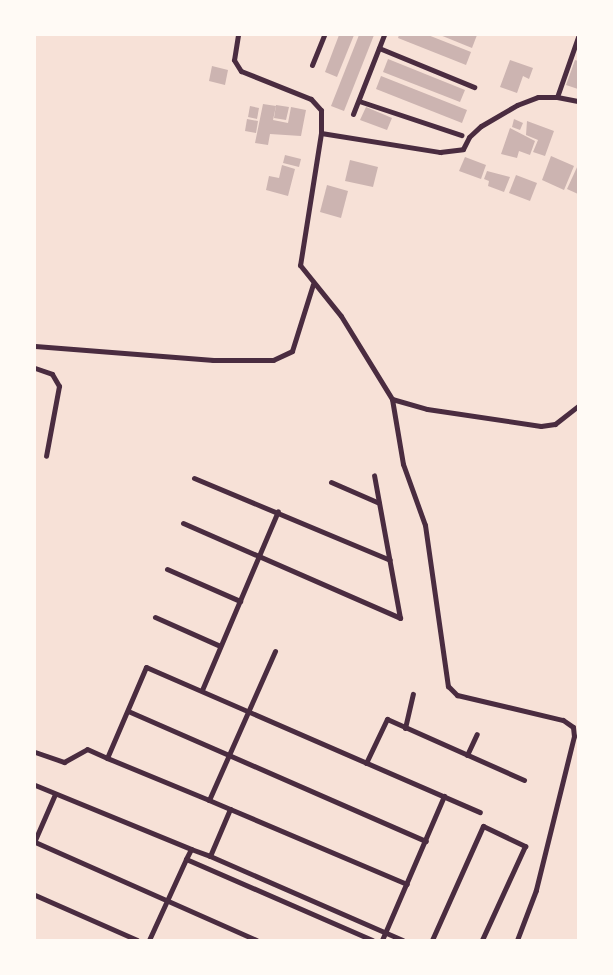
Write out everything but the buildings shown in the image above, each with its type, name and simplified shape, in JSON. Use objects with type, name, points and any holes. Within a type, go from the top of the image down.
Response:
[{"type":"street","points":[[238,35],[234,51],[236,65],[241,71],[311,99],[321,110],[321,133],[300,259],[303,271],[341,316],[392,399],[402,464],[425,525],[448,686],[457,695],[563,720],[572,727],[574,736]]},
{"type":"street","points":[[312,65],[324,35]]},
{"type":"street","points":[[353,114],[384,35]]},
{"type":"street","points":[[557,97],[578,37]]},
{"type":"street","points":[[379,48],[474,87]]},
{"type":"street","points":[[321,133],[452,152],[463,149],[474,132],[517,105],[538,96],[578,101]]},
{"type":"street","points":[[359,101],[461,134]]},
{"type":"street","points":[[35,346],[213,360],[273,360],[292,351],[313,284]]},
{"type":"street","points":[[35,368],[52,374],[59,386],[46,456]]},
{"type":"street","points":[[392,399],[465,416],[541,426],[555,424],[578,406]]},
{"type":"street","points":[[182,523],[400,618],[374,475]]},
{"type":"street","points":[[194,478],[278,511],[390,560]]},
{"type":"street","points":[[331,482],[378,503]]},
{"type":"street","points":[[202,690],[278,511]]},
{"type":"street","points":[[167,569],[240,601]]},
{"type":"street","points":[[155,617],[220,646]]},
{"type":"street","points":[[209,800],[275,651]]},
{"type":"street","points":[[108,758],[146,667],[480,812]]},
{"type":"street","points":[[405,728],[413,694]]},
{"type":"street","points":[[128,711],[228,757],[426,841]]},
{"type":"street","points":[[366,762],[386,719],[524,780]]},
{"type":"street","points":[[517,940],[536,890],[578,726]]},
{"type":"street","points":[[467,755],[477,734]]},
{"type":"street","points":[[35,752],[64,762],[87,749],[407,884]]},
{"type":"street","points":[[35,786],[210,856],[402,940]]},
{"type":"street","points":[[55,794],[35,841],[256,940]]},
{"type":"street","points":[[382,940],[444,796]]},
{"type":"street","points":[[210,856],[230,809]]},
{"type":"street","points":[[432,940],[483,826],[525,846],[482,940]]},
{"type":"street","points":[[149,940],[190,849]]},
{"type":"street","points":[[186,859],[372,940]]},
{"type":"street","points":[[35,895],[137,940]]}]
